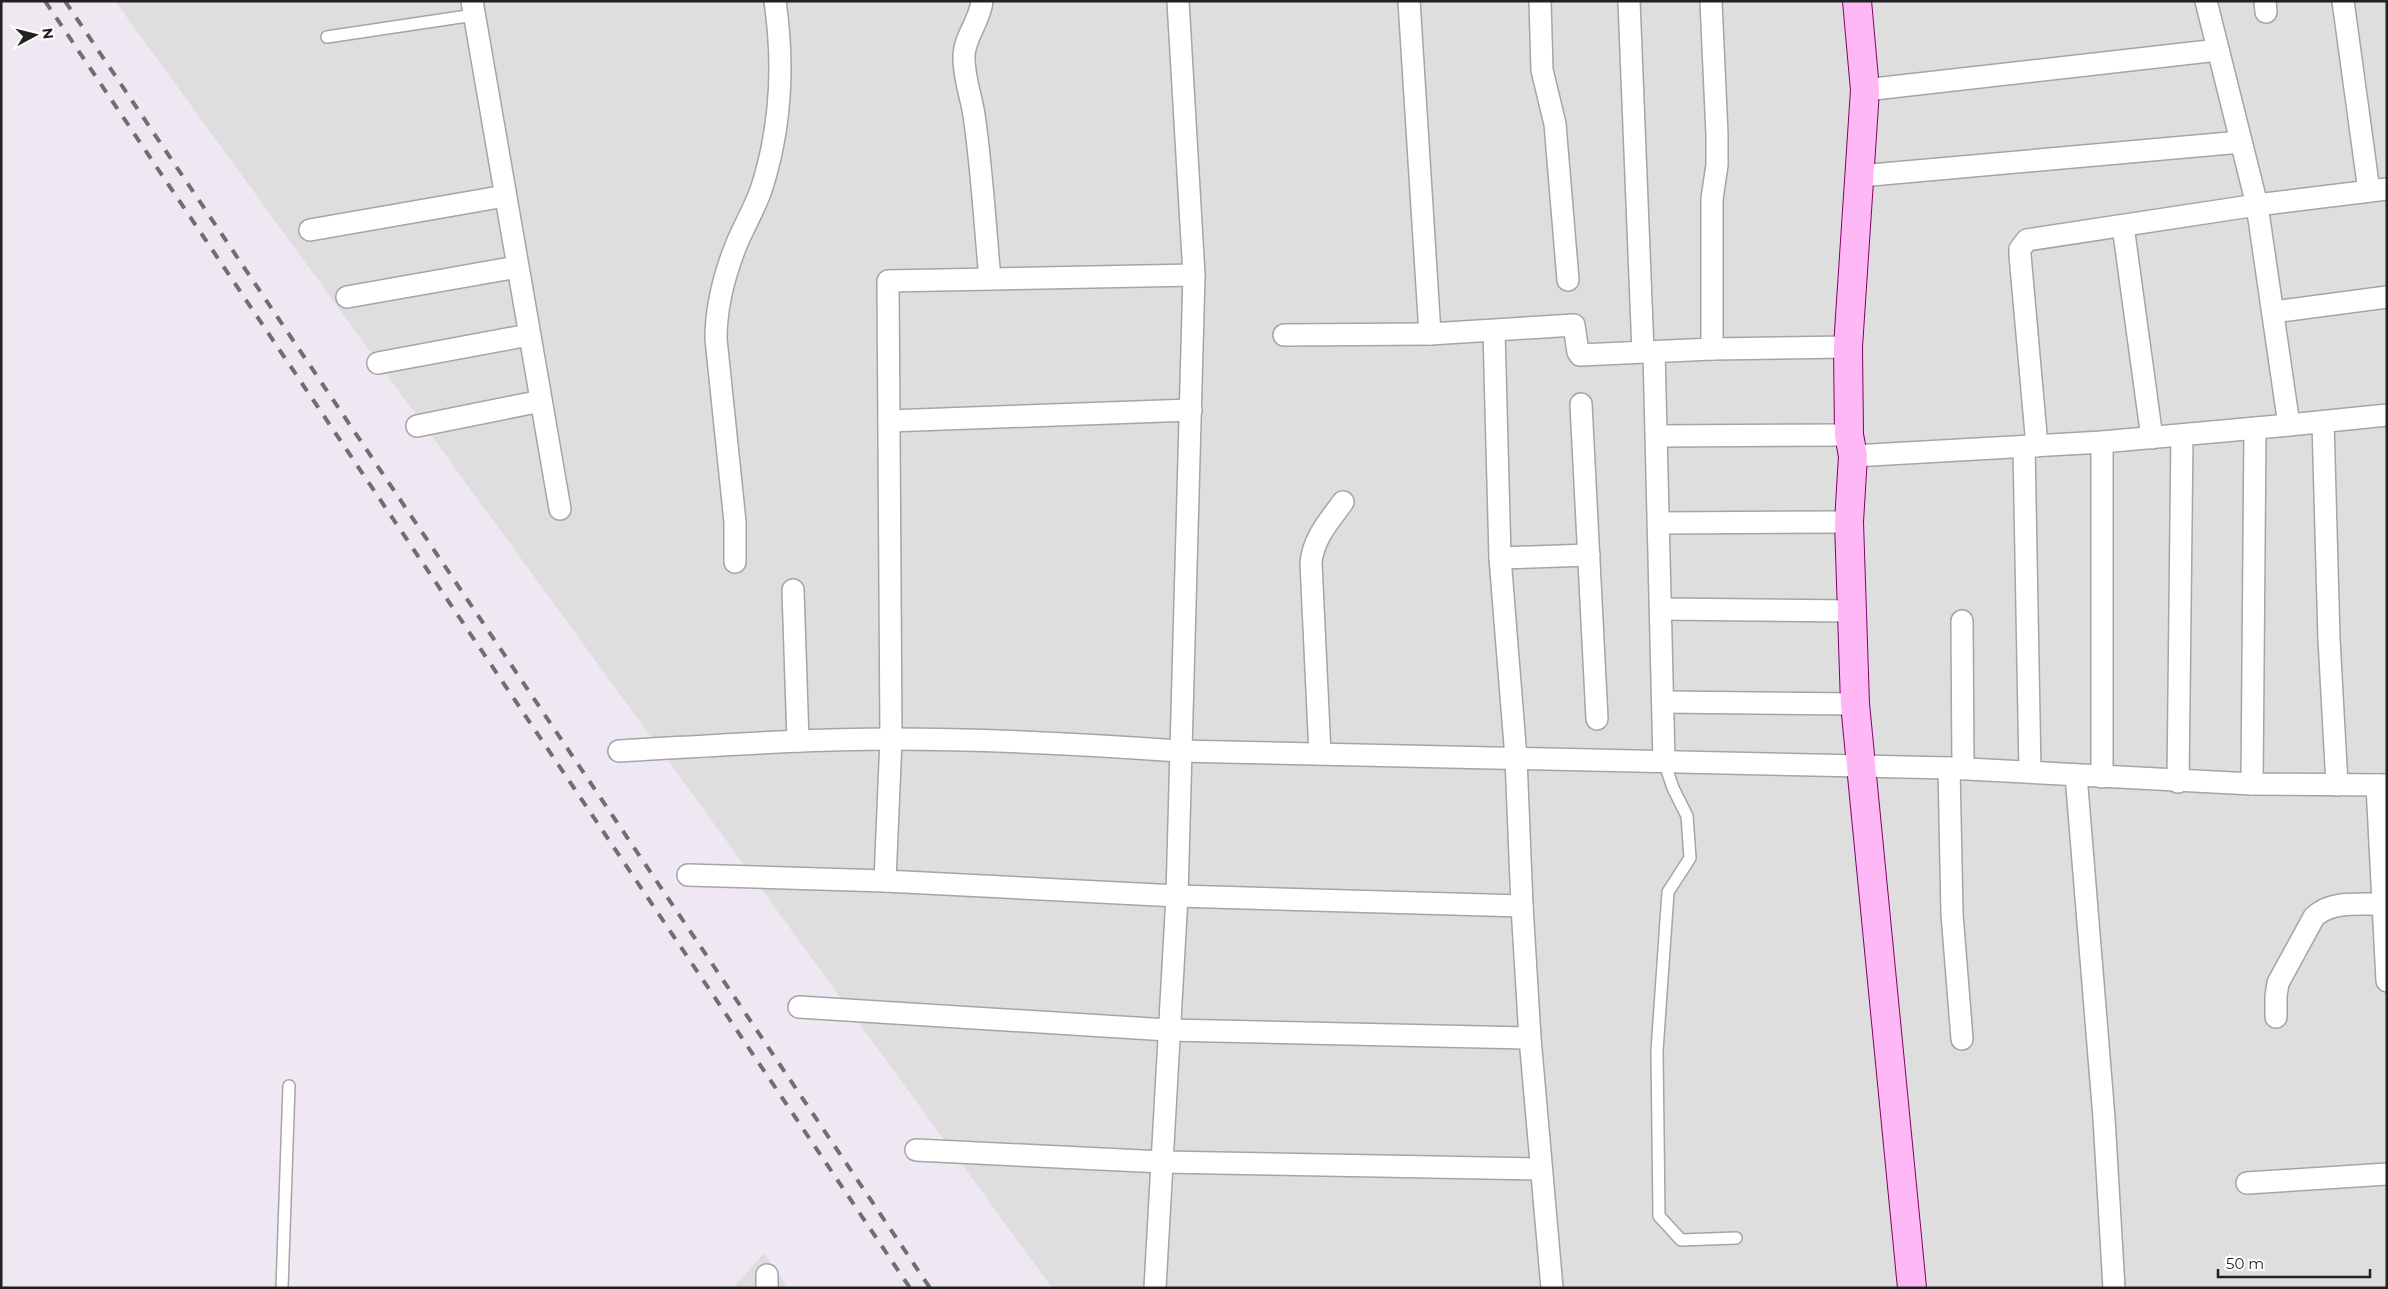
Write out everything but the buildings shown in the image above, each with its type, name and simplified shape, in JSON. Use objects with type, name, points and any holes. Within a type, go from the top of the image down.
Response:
[{"type":"street","points":[[735,562],[735,522],[716,339],[716,316],[724,278],[737,243],[762,189],[769,161],[781,76],[775,1]]},
{"type":"street","points":[[982,1],[977,20],[968,37],[964,53],[964,65],[974,115],[990,279]]},
{"type":"street","points":[[1155,1288],[1177,896],[1179,751],[1194,275],[1178,1]]},
{"type":"street","points":[[1409,1],[1430,334]]},
{"type":"street","points":[[1540,1],[1542,70],[1555,124],[1568,280]]},
{"type":"street","points":[[1629,1],[1649,352],[1657,436],[1664,761]]},
{"type":"street","points":[[1712,1],[1718,136],[1717,165],[1712,199],[1712,349]]},
{"type":"street","points":[[1857,1],[1865,90],[1848,347],[1849,522],[1855,704],[1912,1288]]},
{"type":"street","points":[[2206,1],[2257,204],[2289,425]]},
{"type":"street","points":[[2030,772],[2030,447],[2020,249],[2028,240],[2257,204],[2378,190],[2344,1]]},
{"type":"street","points":[[473,8],[560,509]]},
{"type":"street","points":[[1865,90],[2218,50]]},
{"type":"street","points":[[1860,176],[2241,142]]},
{"type":"street","points":[[310,230],[505,196]]},
{"type":"street","points":[[2123,226],[2152,438]]},
{"type":"street","points":[[347,297],[518,267]]},
{"type":"street","points":[[885,881],[891,739],[888,281],[1194,275]]},
{"type":"street","points":[[2273,312],[2387,297]]},
{"type":"street","points":[[1284,335],[1430,334],[1574,326],[1580,355],[1712,349],[1848,347]]},
{"type":"street","points":[[1494,331],[1500,558],[1516,758],[1530,1038],[1552,1288]]},
{"type":"street","points":[[378,363],[529,335]]},
{"type":"street","points":[[417,426],[541,401]]},
{"type":"street","points":[[1581,404],[1597,719]]},
{"type":"street","points":[[889,421],[1191,410]]},
{"type":"street","points":[[1657,436],[1850,446],[2030,447],[2152,438],[2387,415]]},
{"type":"street","points":[[2323,422],[2329,639],[2337,785]]},
{"type":"street","points":[[2252,784],[2255,428]]},
{"type":"street","points":[[2178,782],[2182,435]]},
{"type":"street","points":[[2102,442],[2102,777]]},
{"type":"street","points":[[1320,754],[1312,626],[1312,551],[1316,540],[1343,502]]},
{"type":"street","points":[[1659,523],[1849,522]]},
{"type":"street","points":[[1500,558],[1589,555]]},
{"type":"street","points":[[793,590],[798,741]]},
{"type":"street","points":[[1661,609],[1853,611]]},
{"type":"street","points":[[1962,621],[1952,914],[1962,1039]]},
{"type":"street","points":[[1663,702],[1855,704]]},
{"type":"street","points":[[619,751],[798,741],[891,739],[1066,742],[1179,751],[1860,766],[2030,772],[2178,782],[2382,785],[2383,904],[2387,981]]},
{"type":"street","points":[[2076,775],[2104,1118],[2114,1288]]},
{"type":"street","points":[[688,875],[885,881],[1177,896],[1522,906]]},
{"type":"street","points":[[2276,1017],[2278,983],[2314,917],[2323,909],[2333,906],[2383,904]]},
{"type":"street","points":[[799,1007],[1168,1030],[1530,1038]]},
{"type":"street","points":[[916,1150],[1162,1162],[1541,1169]]},
{"type":"street","points":[[2247,1183],[2387,1174]]},
{"type":"lane","points":[[327,37],[473,8]]},
{"type":"lane","points":[[1664,761],[1673,788],[1687,816],[1690,858],[1668,892],[1657,1051],[1659,1216],[1681,1240],[1736,1238]]},
{"type":"lane","points":[[282,1288],[289,1086]]},
{"type":"shaded area","points":[[115,1],[2387,1],[2387,1288],[1052,1288]]},
{"type":"shaded area","points":[[764,1253],[788,1288],[733,1288]]},
{"type":"railway","points":[[45,1],[910,1288]]},
{"type":"railway","points":[[65,1],[930,1288]]}]
